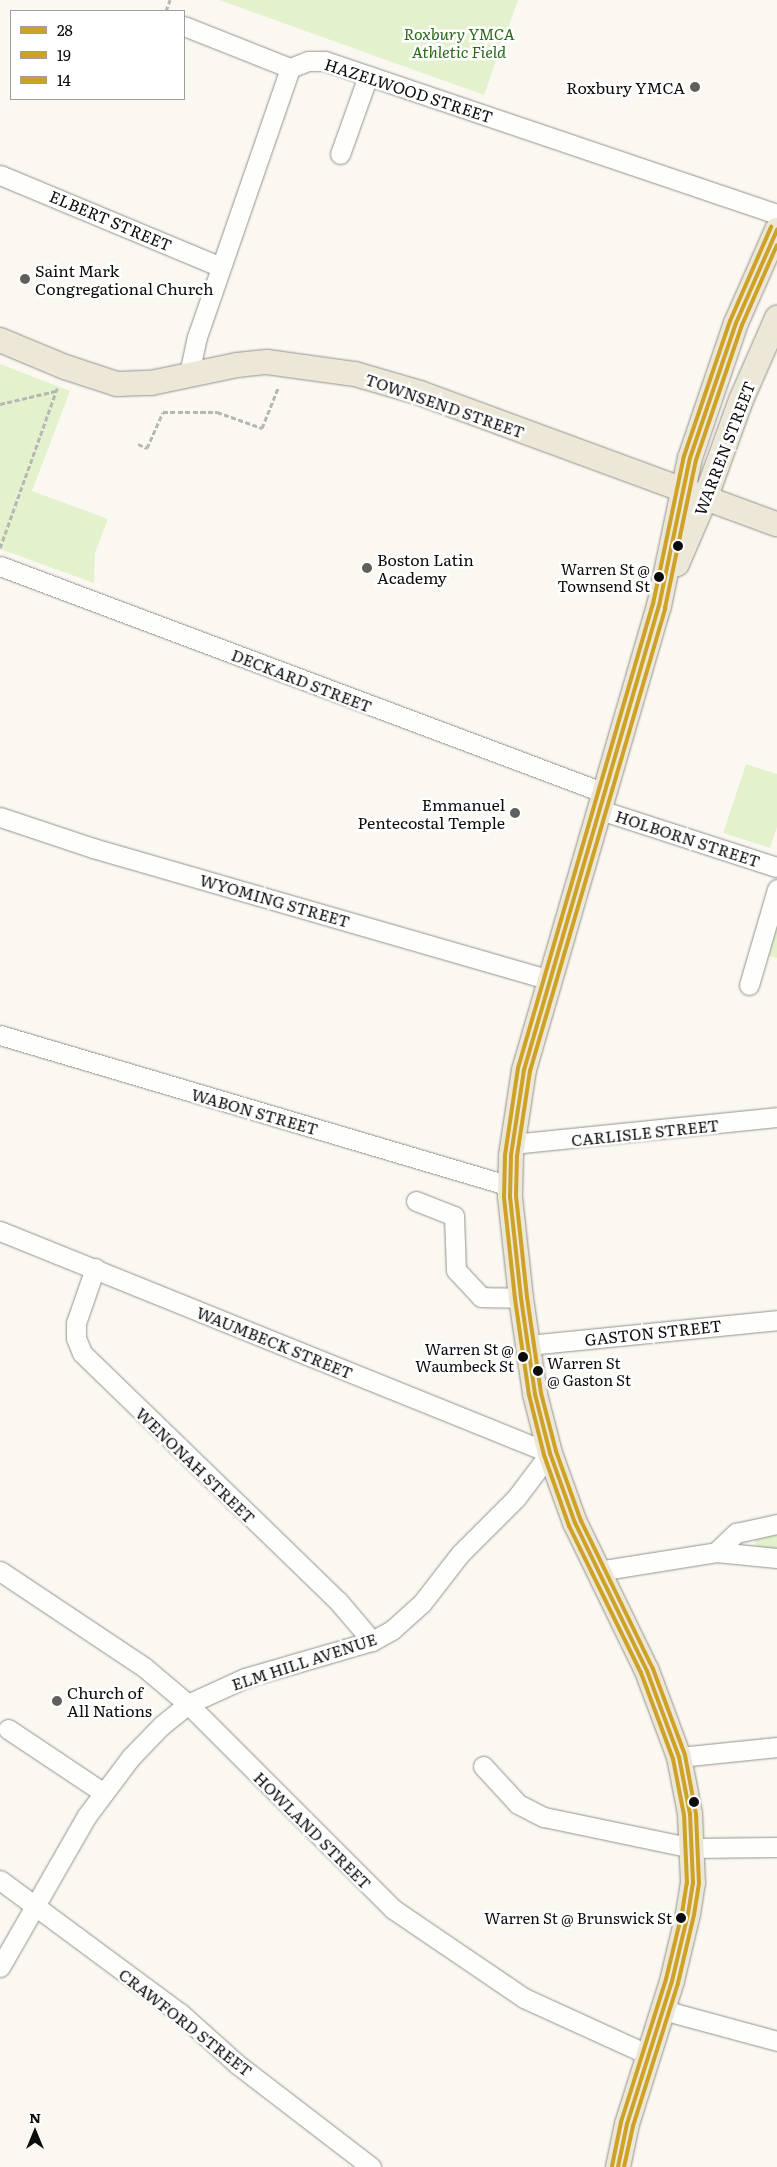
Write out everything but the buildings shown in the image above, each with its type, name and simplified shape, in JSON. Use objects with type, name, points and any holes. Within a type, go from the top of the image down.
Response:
[{"type":"main road","name":"WARREN STREET","points":[[618,2167],[627,2124],[663,2010],[691,1898],[692,1848],[690,1814],[679,1757],[647,1671],[574,1523],[550,1453],[528,1345],[521,1298],[510,1186],[512,1144],[524,1070],[659,606],[682,491],[736,323],[777,230]]},
{"type":"main road","name":"WARREN STREET","points":[[659,606],[705,499],[741,400],[777,318]]},
{"type":"main road","name":"TOWNSEND STREET","points":[[0,340],[65,367],[117,384],[151,383],[189,374],[267,362],[302,365],[362,376],[420,394],[777,524]]},
{"type":"street","points":[[185,26],[290,68],[197,337],[189,374]]},
{"type":"street","name":"HAZELWOOD STREET","points":[[290,68],[316,60],[777,214]]},
{"type":"street","points":[[340,154],[368,76]]},
{"type":"street","name":"ELBERT STREET","points":[[0,175],[221,266]]},
{"type":"street","name":"DECKARD STREET","points":[[0,566],[602,801]]},
{"type":"street","name":"HOLBORN STREET","points":[[602,801],[777,867]]},
{"type":"street","name":"WYOMING STREET","points":[[0,817],[93,848],[550,980]]},
{"type":"street","points":[[749,985],[777,889]]},
{"type":"street","name":"WABON STREET","points":[[0,1035],[510,1186]]},
{"type":"street","name":"CARLISLE STREET","points":[[512,1144],[777,1118]]},
{"type":"street","points":[[416,1201],[454,1216],[456,1270],[482,1298],[521,1298]]},
{"type":"street","name":"WAUMBECK STREET","points":[[0,1231],[550,1453]]},
{"type":"street","name":"WENONAH STREET","points":[[95,1268],[76,1323],[76,1338],[82,1352],[338,1601],[372,1641]]},
{"type":"street","name":"GASTON STREET","points":[[528,1345],[777,1320]]},
{"type":"street","name":"ELM HILL AVENUE","points":[[0,1967],[34,1903],[104,1793],[132,1757],[188,1704],[245,1678],[372,1641],[392,1630],[422,1603],[460,1554],[516,1498],[550,1453]]},
{"type":"street","points":[[716,1552],[736,1533],[777,1524]]},
{"type":"street","points":[[598,1571],[716,1552],[777,1558]]},
{"type":"street","name":"HOWLAND STREET","points":[[0,1571],[144,1667],[188,1704],[393,1909],[524,1998],[649,2055]]},
{"type":"street","points":[[8,1729],[104,1793]]},
{"type":"street","points":[[679,1757],[777,1747]]},
{"type":"street","points":[[484,1766],[518,1804],[544,1817],[692,1848],[777,1846]]},
{"type":"street","name":"CRAWFORD STREET","points":[[0,1880],[34,1903],[180,2013],[238,2064],[371,2167]]},
{"type":"street","points":[[663,2010],[777,2041]]},
{"type":"path","points":[[0,548],[65,367]]},
{"type":"path","points":[[138,444],[147,448],[163,412],[217,412],[262,428],[278,388]]},
{"type":"path","points":[[0,404],[56,391]]},
{"type":"green space","name":"Roxbury YMCA Athletic Field","points":[[219,0],[518,0],[484,95]]},
{"type":"green space","points":[[0,364],[70,391],[32,491],[108,519],[95,553],[94,583],[0,549]]},
{"type":"green space","points":[[746,764],[777,774],[777,827],[770,848],[723,833]]},
{"type":"green space","points":[[777,920],[777,958],[769,956]]},
{"type":"green space","points":[[777,1528],[777,1549],[756,1550],[754,1530]]},
{"type":"transit line","name":"14","points":[[612,2166],[621,2122],[666,1979],[682,1913],[687,1883],[684,1815],[673,1759],[641,1673],[569,1526],[544,1455],[529,1395],[515,1299],[504,1197],[505,1155],[518,1068],[653,604],[684,456],[730,321],[771,227]]},
{"type":"transit line","name":"28","points":[[618,2167],[627,2124],[672,1981],[688,1914],[693,1883],[690,1814],[679,1757],[647,1671],[575,1523],[550,1453],[535,1394],[521,1298],[510,1196],[511,1155],[524,1070],[659,606],[690,458],[736,323],[777,230]]},
{"type":"transit line","name":"19","points":[[624,2167],[633,2126],[678,1983],[694,1915],[699,1883],[696,1814],[685,1755],[653,1669],[581,1521],[556,1451],[541,1393],[527,1297],[516,1196],[517,1156],[530,1071],[665,608],[696,460],[742,325],[777,245]]},
{"type":"place","name":"Roxbury YMCA","points":[[695,87]]},
{"type":"place","name":"Saint Mark Congregational Church","points":[[25,279]]},
{"type":"place","name":"Boston Latin Academy","points":[[367,568]]},
{"type":"place","name":"Warren St @ Townsend St","points":[[659,577]]},
{"type":"place","name":"Emmanuel Pentecostal Temple","points":[[515,813]]},
{"type":"place","name":"Warren St @ Waumbeck St","points":[[523,1357]]},
{"type":"place","name":"Warren St @ Gaston St","points":[[538,1371]]},
{"type":"place","name":"Church of All Nations","points":[[57,1701]]},
{"type":"place","name":"Warren St @ Brunswick St","points":[[681,1918]]}]
